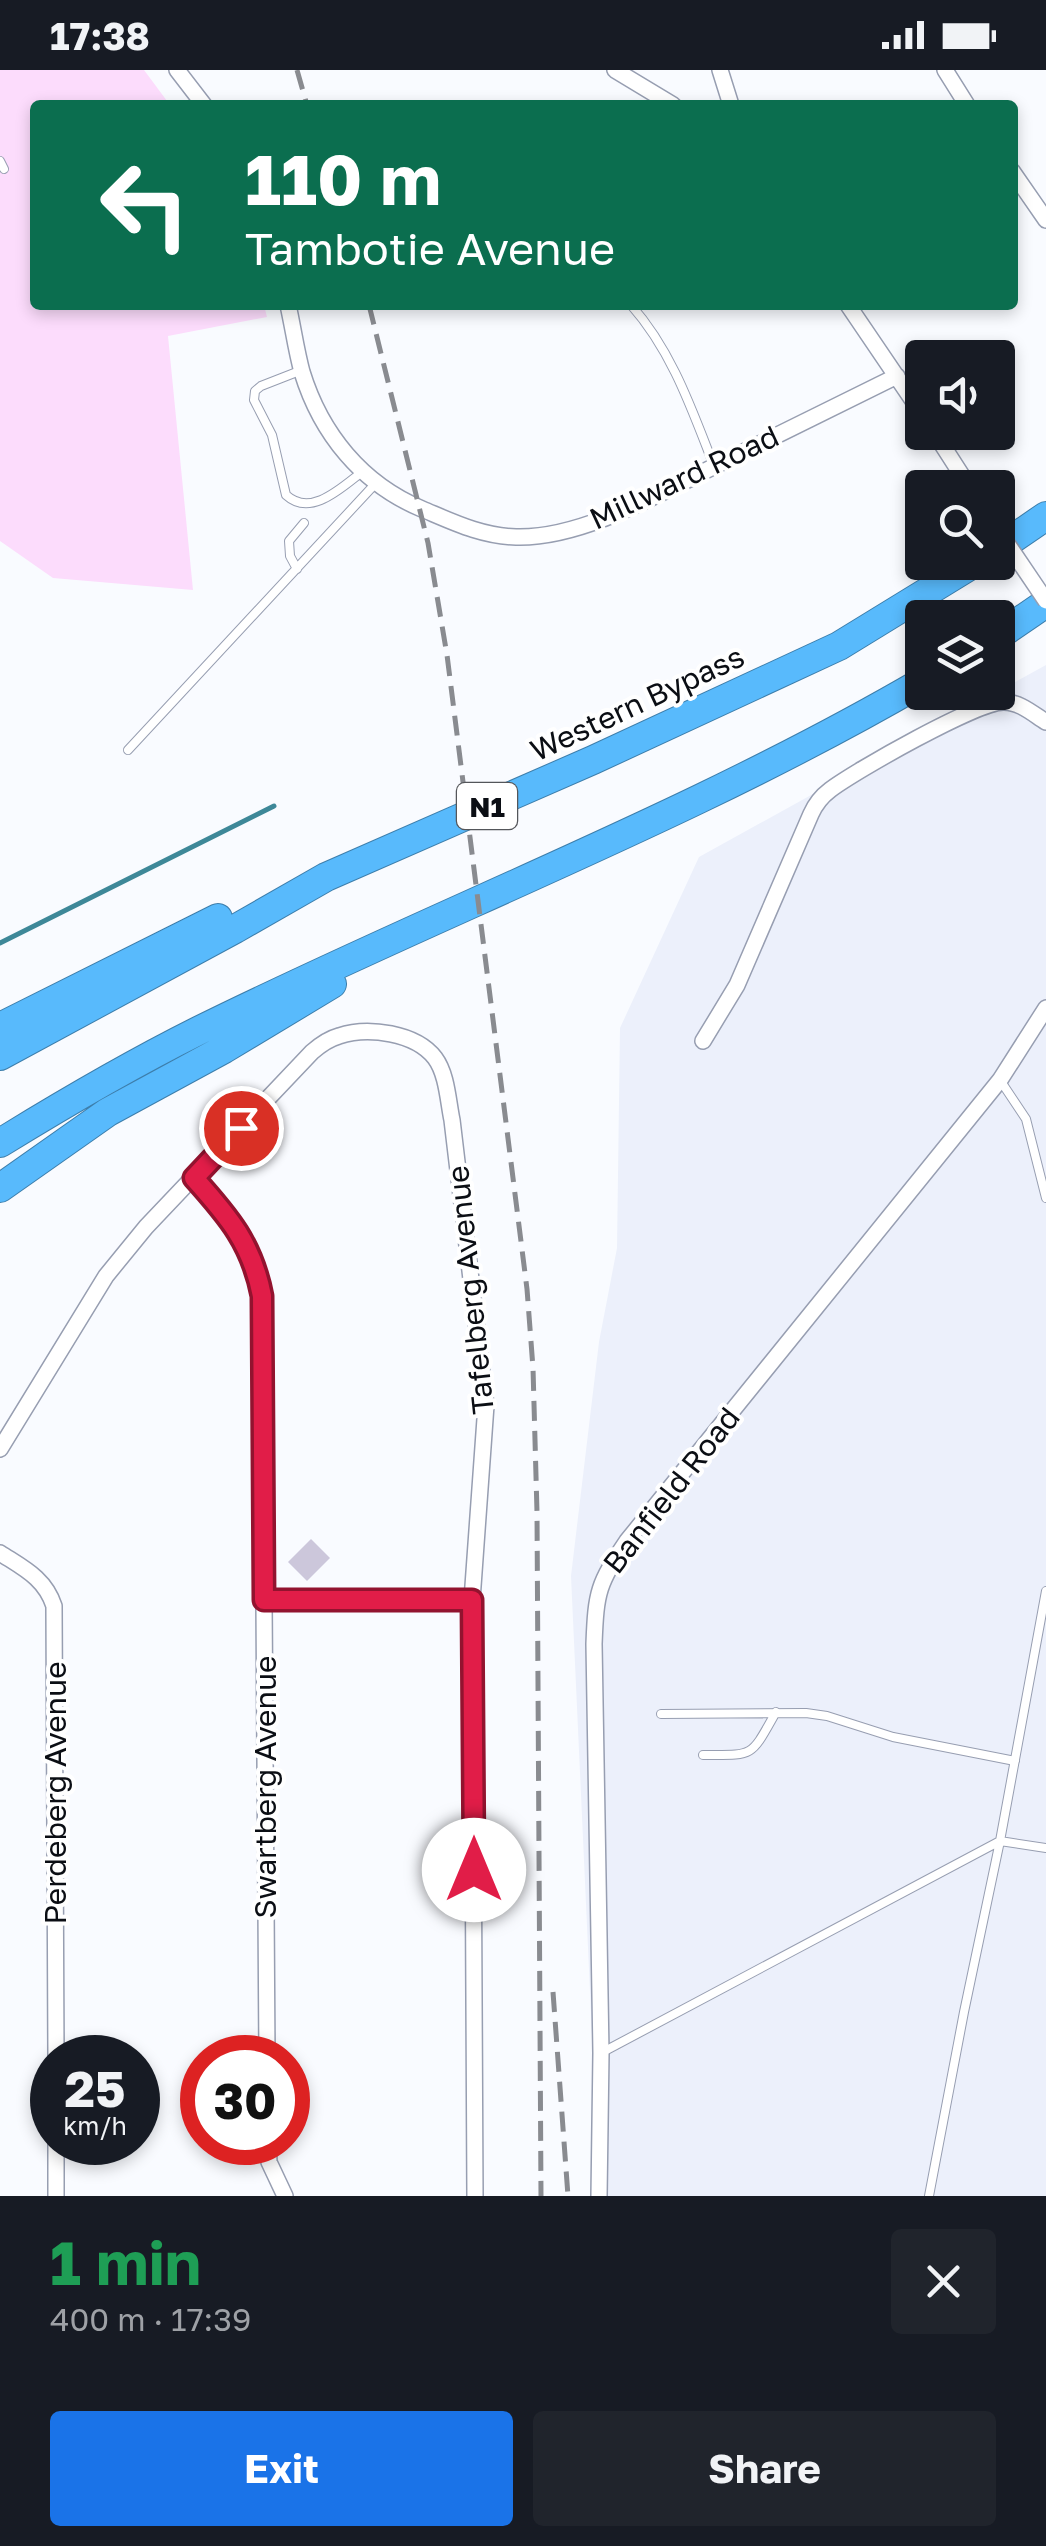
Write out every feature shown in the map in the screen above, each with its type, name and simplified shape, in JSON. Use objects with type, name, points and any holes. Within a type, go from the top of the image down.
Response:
[{"type":"highway","points":[[1015,537],[1046,516]]},
{"type":"highway","name":"Western Bypass","points":[[0,1056],[326,877],[593,760],[838,646],[946,580]]},
{"type":"highway","points":[[1015,624],[1046,602]]},
{"type":"highway","points":[[0,1143],[82,1093],[196,1032],[634,832],[905,692]]},
{"type":"highway","points":[[0,1027],[232,911],[326,877]]},
{"type":"highway","points":[[0,1188],[108,1112],[224,1049],[453,912]]},
{"type":"street","points":[[177,70],[200,100]]},
{"type":"street","points":[[614,70],[665,100]]},
{"type":"street","points":[[720,70],[729,100]]},
{"type":"street","points":[[945,70],[964,100]]},
{"type":"street","points":[[1018,180],[1046,220]]},
{"type":"street","name":"Millward Road","points":[[289,310],[302,370],[332,437],[362,472],[397,498],[479,533],[518,537],[545,534],[613,515],[898,376]]},
{"type":"street","points":[[852,310],[905,387]]},
{"type":"street","points":[[1015,556],[1046,602]]},
{"type":"street","points":[[704,1040],[737,984],[811,814],[831,789],[979,708],[998,702],[1010,702],[1046,722]]},
{"type":"street","name":"Banfield Road","points":[[599,2196],[594,1644],[595,1611],[602,1579],[627,1541],[1000,1080],[1046,1008]]},
{"type":"street","name":"Tafelberg Avenue","points":[[194,1178],[324,1042],[340,1035],[371,1032],[399,1036],[424,1046],[436,1058],[452,1120],[486,1405],[472,1600],[476,2196]]},
{"type":"street","points":[[0,1449],[106,1276],[194,1178]]},
{"type":"street","name":"Swartberg Avenue","points":[[194,1178],[242,1236],[255,1265],[262,1296],[267,2035]]},
{"type":"street","name":"Perdeberg Avenue","points":[[0,1553],[44,1584],[54,1606],[56,2035]]},
{"type":"street","points":[[264,1600],[472,1600]]},
{"type":"street","points":[[56,2165],[56,2196]]},
{"type":"street","points":[[270,2165],[285,2196]]},
{"type":"lane","points":[[635,310],[665,353],[714,466]]},
{"type":"lane","points":[[302,370],[255,391],[254,400],[272,436],[286,495],[304,504],[317,502],[362,472]]},
{"type":"lane","points":[[128,750],[376,483]]},
{"type":"lane","points":[[296,569],[289,541],[304,524]]},
{"type":"lane","points":[[1000,1080],[1026,1120],[1046,1198]]},
{"type":"lane","points":[[929,2196],[1046,1591]]},
{"type":"lane","points":[[661,1714],[776,1712],[827,1716],[893,1736],[1015,1761]]},
{"type":"lane","points":[[703,1755],[744,1754],[754,1749],[776,1712]]},
{"type":"lane","points":[[600,2054],[1000,1842],[1046,1848]]},
{"type":"shaded area","points":[[0,70],[144,70],[166,100],[30,100],[30,310],[265,310],[267,317],[168,336],[193,590],[53,578],[0,541]]},
{"type":"shaded area","points":[[1046,665],[1046,2196],[593,2196],[593,2057],[571,1576],[599,1342],[617,1248],[620,1028],[699,857],[965,710],[1015,710],[1015,682]]},
{"type":"building","points":[[311,1539],[330,1558],[307,1581],[288,1562]]},
{"type":"waterway","points":[[0,943],[274,806]]},
{"type":"railway","points":[[297,70],[306,100]]},
{"type":"railway","points":[[370,310],[428,543],[447,655],[527,1289],[537,1512],[541,2196]]},
{"type":"railway","points":[[553,1992],[568,2196]]},
{"type":"route","points":[[241,1128],[194,1178],[242,1236],[255,1265],[262,1296],[264,1600],[472,1600],[474,1870]]}]
